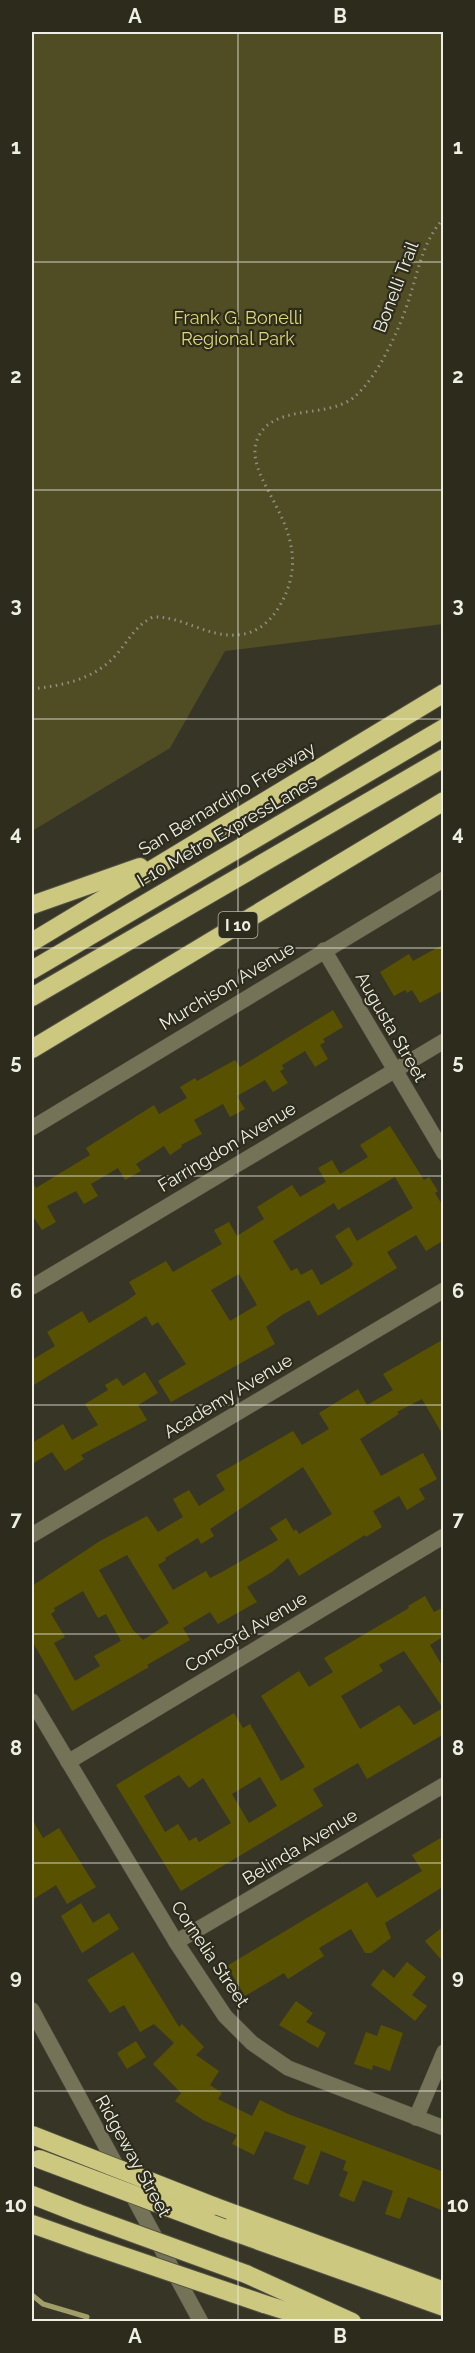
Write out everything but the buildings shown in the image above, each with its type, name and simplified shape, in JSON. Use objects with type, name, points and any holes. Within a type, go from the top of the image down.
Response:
[{"type":"highway","name":"San Bernardino Freeway","points":[[32,942],[444,693]]},
{"type":"highway","name":"I-10 Metro ExpressLanes","points":[[32,969],[444,728]]},
{"type":"highway","points":[[32,997],[444,758]]},
{"type":"highway","name":"I 10","points":[[32,1049],[444,801]]},
{"type":"highway","points":[[32,905],[176,855]]},
{"type":"highway","points":[[32,2135],[213,2206],[444,2291]]},
{"type":"highway","points":[[35,2157],[223,2228],[444,2307]]},
{"type":"highway","points":[[32,2196],[246,2274],[352,2322]]},
{"type":"highway","points":[[32,2224],[322,2322]]},
{"type":"street","name":"Murchison Avenue","points":[[32,1128],[444,879]]},
{"type":"street","name":"Augusta Street","points":[[324,950],[444,1154]]},
{"type":"street","name":"Farringdon Avenue","points":[[32,1287],[444,1041]]},
{"type":"street","name":"Academy Avenue","points":[[32,1535],[444,1290]]},
{"type":"street","name":"Concord Avenue","points":[[68,1762],[444,1536]]},
{"type":"street","name":"Cornelia Street","points":[[32,1701],[176,1942],[225,2016],[252,2043],[288,2068],[444,2128]]},
{"type":"street","name":"Belinda Avenue","points":[[176,1942],[444,1785]]},
{"type":"street","name":"Ridgeway Street","points":[[32,2010],[201,2322]]},
{"type":"street","points":[[416,2118],[444,2052]]},
{"type":"path","name":"Bonelli Trail","points":[[32,689],[72,683],[97,672],[108,664],[138,627],[153,617],[186,621],[214,632],[237,635],[257,631],[275,614],[288,589],[292,551],[284,519],[257,465],[255,455],[257,439],[262,431],[280,418],[335,408],[362,389],[398,327],[406,309],[425,246],[444,218]]},
{"type":"green space","name":"Frank G. Bonelli Regional Park","points":[[32,32],[444,32],[443,624],[225,651],[170,748],[32,831]]},
{"type":"waterway","points":[[32,2295],[43,2304],[87,2317]]}]
